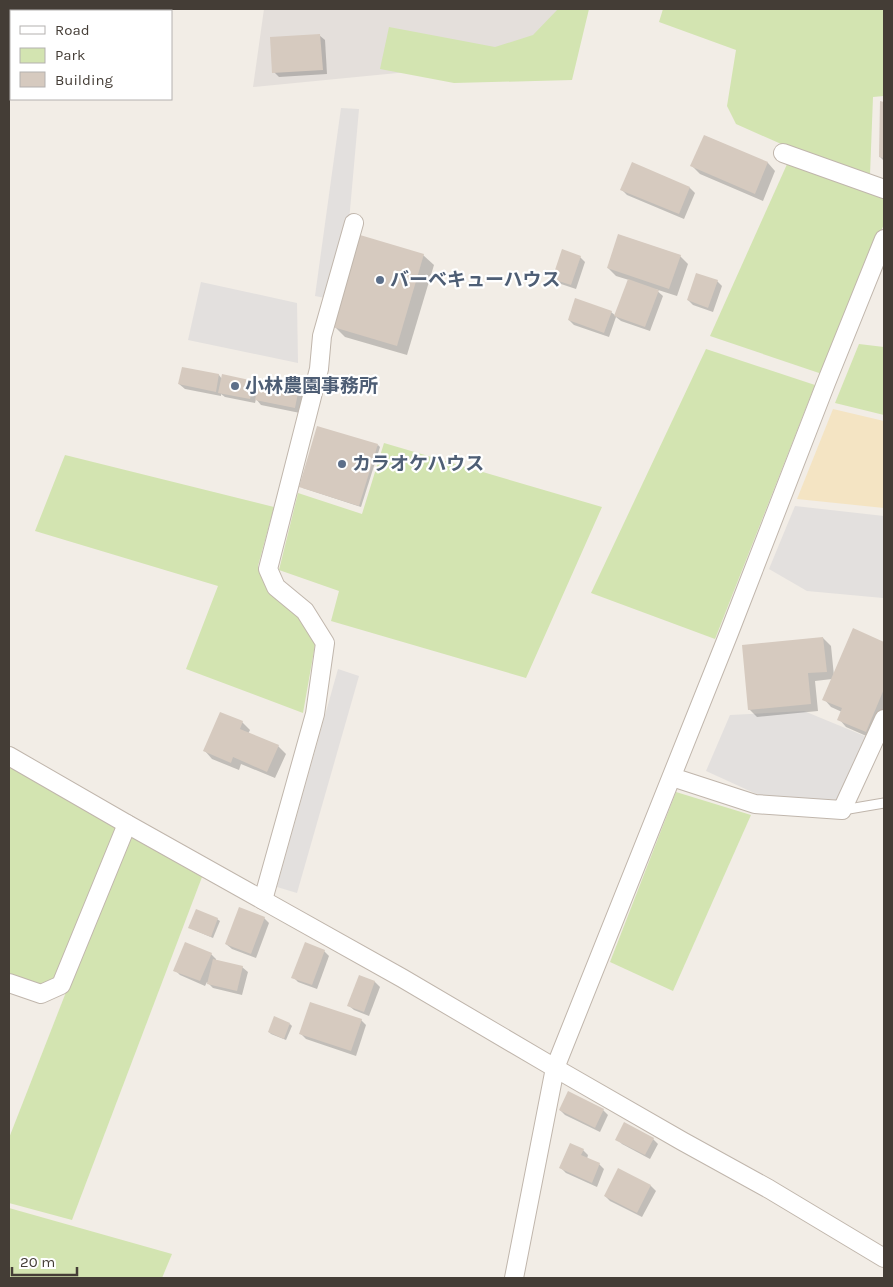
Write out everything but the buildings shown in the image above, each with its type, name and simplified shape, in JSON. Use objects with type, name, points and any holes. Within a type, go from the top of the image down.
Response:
[{"type":"street","points":[[783,153],[884,188]]},
{"type":"street","points":[[263,900],[315,714],[325,643],[305,611],[276,587],[268,569],[319,369],[322,336],[354,223]]},
{"type":"street","points":[[514,1278],[555,1068],[884,239]]},
{"type":"street","points":[[672,776],[755,804],[842,810],[884,719]]},
{"type":"street","points":[[9,756],[402,978],[555,1068],[769,1189],[884,1258]]},
{"type":"street","points":[[9,982],[41,994],[61,985],[127,824]]},
{"type":"lane","points":[[842,810],[884,803]]},
{"type":"shaded area","points":[[264,9],[561,9],[550,58],[253,87]]},
{"type":"shaded area","points":[[341,108],[359,109],[349,221],[325,298],[315,296]]},
{"type":"shaded area","points":[[201,282],[297,303],[298,363],[188,340]]},
{"type":"shaded area","points":[[795,506],[884,516],[883,598],[807,591],[769,569]]},
{"type":"shaded area","points":[[338,669],[359,676],[297,893],[277,887]]},
{"type":"shaded area","points":[[804,711],[867,737],[841,801],[763,797],[706,771],[730,715]]},
{"type":"green space","points":[[558,9],[589,9],[572,80],[454,83],[380,69],[389,27],[495,47],[533,35]]},
{"type":"green space","points":[[663,9],[884,9],[884,96],[873,97],[870,175],[788,147],[736,124],[727,106],[736,50],[659,22]]},
{"type":"green space","points":[[788,162],[884,197],[884,224],[822,374],[710,336]]},
{"type":"green space","points":[[859,344],[884,347],[884,415],[835,403]]},
{"type":"green space","points":[[706,349],[815,385],[715,639],[591,593]]},
{"type":"green space","points":[[384,443],[602,507],[526,678],[331,621],[339,591],[279,570],[298,493],[362,514]]},
{"type":"green space","points":[[65,455],[274,507],[258,566],[270,594],[300,617],[315,645],[303,713],[186,669],[218,586],[35,531]]},
{"type":"green space","points":[[9,764],[118,828],[55,979],[41,985],[9,974]]},
{"type":"green space","points":[[676,792],[751,815],[673,991],[610,962]]},
{"type":"green space","points":[[130,836],[202,877],[72,1220],[9,1203],[9,1138]]},
{"type":"green space","points":[[9,1208],[172,1254],[162,1278],[9,1278]]},
{"type":"sand","points":[[833,409],[884,421],[884,508],[797,499]]},
{"type":"place","name":"バーベキューハウス","points":[[380,280]]},
{"type":"place","name":"小林農園事務所","points":[[235,386]]},
{"type":"place","name":"カラオケハウス","points":[[342,464]]}]
